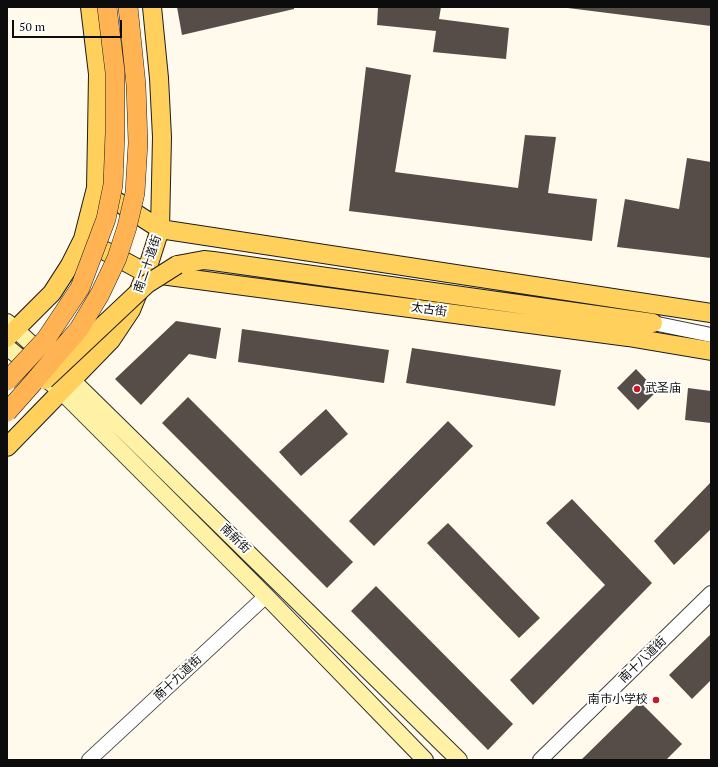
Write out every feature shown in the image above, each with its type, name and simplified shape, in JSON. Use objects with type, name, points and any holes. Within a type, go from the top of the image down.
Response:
[{"type":"highway","points":[[7,381],[46,340],[80,288],[106,219],[113,185],[115,133],[115,72],[108,7]]},
{"type":"highway","points":[[7,413],[79,329],[100,294],[117,258],[127,227],[135,193],[138,143],[136,85],[128,7]]},
{"type":"main road","points":[[10,330],[52,292],[70,265],[83,239],[96,188],[98,74],[90,7]]},
{"type":"main road","name":"南二十道街","points":[[7,447],[68,386],[111,340],[131,310],[146,273],[160,230],[162,137],[159,78],[152,7]]},
{"type":"main road","points":[[96,188],[160,230],[711,314]]},
{"type":"main road","points":[[83,239],[146,273]]},
{"type":"main road","name":"太古街","points":[[7,413],[147,284],[177,265],[204,260],[653,323]]},
{"type":"main road","name":"太古街","points":[[146,273],[620,336],[711,351]]},
{"type":"main road","name":"南新街","points":[[10,330],[459,760]]},
{"type":"main road","name":"南新街","points":[[7,347],[68,386],[266,596],[425,760]]},
{"type":"street","name":"太古街","points":[[653,323],[711,335]]},
{"type":"street","name":"南十八道街","points":[[540,760],[711,593]]},
{"type":"street","name":"南十九道街","points":[[90,760],[266,596]]},
{"type":"building","points":[[177,7],[294,7],[294,9],[182,35]]},
{"type":"building","points":[[378,7],[441,7],[439,19],[509,28],[506,59],[433,52],[436,31],[377,25]]},
{"type":"building","points":[[711,7],[711,26],[568,8]]},
{"type":"building","points":[[366,67],[411,75],[395,172],[518,188],[525,135],[556,137],[548,193],[597,199],[592,241],[349,211]]},
{"type":"building","points":[[687,158],[711,162],[711,258],[617,247],[625,199],[679,209]]},
{"type":"building","points":[[176,321],[221,328],[216,359],[189,354],[141,405],[115,379]]},
{"type":"building","points":[[242,329],[389,350],[384,383],[238,362]]},
{"type":"building","points":[[412,348],[561,370],[555,406],[406,383]]},
{"type":"building","name":"武圣庙","points":[[636,369],[657,391],[638,410],[617,388]]},
{"type":"building","points":[[688,388],[711,391],[711,423],[685,420]]},
{"type":"building","points":[[188,397],[353,562],[327,588],[162,423]]},
{"type":"building","points":[[326,409],[348,434],[301,476],[279,452]]},
{"type":"building","points":[[448,421],[473,446],[374,546],[349,521]]},
{"type":"building","points":[[711,482],[711,529],[674,565],[654,541]]},
{"type":"building","points":[[572,499],[652,583],[533,705],[510,680],[605,585],[546,523]]},
{"type":"building","points":[[448,523],[540,618],[519,638],[427,543]]},
{"type":"building","points":[[376,586],[513,724],[488,750],[351,611]]},
{"type":"building","points":[[711,634],[711,680],[692,699],[669,675]]},
{"type":"building","points":[[640,702],[682,744],[666,760],[581,760]]},
{"type":"place","name":"武圣庙","points":[[637,389]]},
{"type":"place","name":"南市小学校","points":[[656,700]]}]
